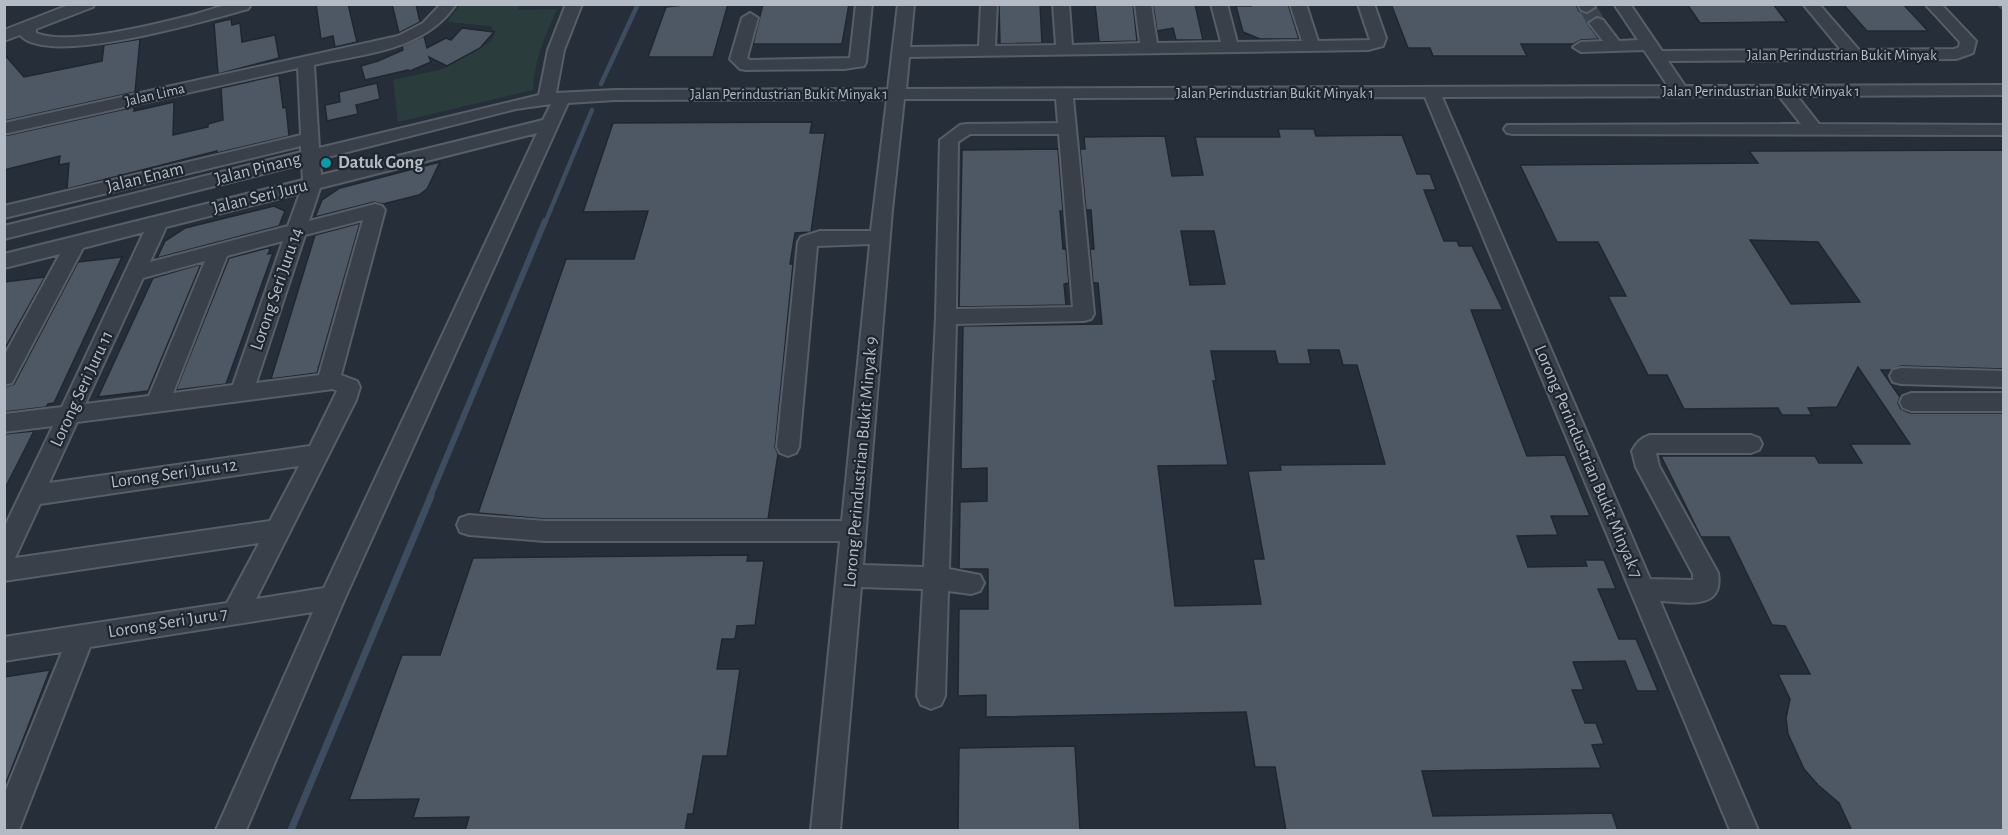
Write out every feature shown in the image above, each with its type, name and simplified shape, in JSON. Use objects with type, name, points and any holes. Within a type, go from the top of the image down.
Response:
[{"type":"street","points":[[4,36],[87,4]]},
{"type":"street","name":"Jalan Lima","points":[[4,129],[403,40],[430,27],[449,4]]},
{"type":"street","points":[[231,831],[332,598],[550,124],[554,99],[548,80],[555,48],[574,4]]},
{"type":"street","points":[[750,18],[738,59],[746,65],[844,64],[858,62],[864,4]]},
{"type":"street","name":"Lorong Perindustrian Bukit Minyak 9","points":[[826,831],[851,576],[880,237],[898,93],[906,4]]},
{"type":"street","points":[[987,51],[989,4]]},
{"type":"street","points":[[1061,4],[1064,49]]},
{"type":"street","points":[[1143,4],[1149,48]]},
{"type":"street","points":[[1219,4],[1230,46]]},
{"type":"street","points":[[1298,4],[1311,45]]},
{"type":"street","points":[[902,52],[1377,43],[1378,39],[1366,4]]},
{"type":"street","points":[[1622,4],[1680,91]]},
{"type":"street","points":[[1810,4],[1854,54]]},
{"type":"street","name":"Jalan Perindustrian Bukit Minyak","points":[[1581,47],[1614,45],[1653,51],[1854,54],[1956,54],[1967,50],[1968,41],[1932,4]]},
{"type":"street","points":[[28,27],[27,34],[33,40],[69,43],[117,36],[247,5]]},
{"type":"street","points":[[1597,23],[1614,45]]},
{"type":"street","points":[[306,62],[312,184]]},
{"type":"street","name":"Jalan Perindustrian Bukit Minyak 1","points":[[554,99],[615,95],[898,93],[2004,90]]},
{"type":"street","points":[[1784,91],[1814,129]]},
{"type":"street","points":[[946,317],[1084,314],[1064,93]]},
{"type":"street","name":"Lorong Perindustrian Bukit Minyak 7","points":[[1432,93],[1744,831]]},
{"type":"street","name":"Jalan Pinang","points":[[4,233],[310,147],[516,104],[554,99]]},
{"type":"street","name":"Jalan Seri Juru","points":[[4,261],[550,124]]},
{"type":"street","points":[[931,696],[946,317],[949,140],[966,129],[1068,128]]},
{"type":"street","points":[[1513,129],[2004,130]]},
{"type":"street","name":"Jalan Enam","points":[[4,212],[310,147]]},
{"type":"street","name":"Lorong Seri Juru 14","points":[[241,394],[312,184]]},
{"type":"street","points":[[135,273],[375,210],[328,382]]},
{"type":"street","name":"Lorong Seri Juru 11","points":[[4,555],[159,223]]},
{"type":"street","points":[[788,447],[808,242],[820,238],[880,237]]},
{"type":"street","points":[[4,377],[76,243]]},
{"type":"street","points":[[157,404],[219,251]]},
{"type":"street","points":[[1901,376],[2004,379]]},
{"type":"street","points":[[4,423],[334,381],[349,387],[345,400],[235,613]]},
{"type":"street","points":[[1911,402],[2004,402]]},
{"type":"street","points":[[1642,590],[1701,591],[1707,586],[1706,573],[1648,467],[1644,451],[1650,444],[1751,444]]},
{"type":"street","name":"Lorong Seri Juru 12","points":[[33,495],[316,454]]},
{"type":"street","points":[[469,525],[544,531],[855,531]]},
{"type":"street","points":[[4,570],[277,530]]},
{"type":"street","points":[[851,576],[936,578],[970,583]]},
{"type":"street","name":"Lorong Seri Juru 7","points":[[4,649],[332,598]]},
{"type":"street","points":[[5,831],[81,637]]},
{"type":"shaded area","points":[[460,5],[520,5],[518,10],[557,9],[538,59],[533,90],[398,122],[393,80],[443,69],[492,41],[495,32],[490,26],[447,22]]},
{"type":"building","points":[[316,4],[348,4],[357,42],[335,47],[333,36],[321,39]]},
{"type":"building","points":[[392,4],[416,4],[420,22],[399,33]]},
{"type":"building","points":[[728,4],[713,57],[648,57],[666,7]]},
{"type":"building","points":[[763,4],[849,4],[842,44],[753,44]]},
{"type":"building","points":[[999,4],[1040,4],[1042,43],[1000,44]]},
{"type":"building","points":[[1095,4],[1133,4],[1137,41],[1099,42]]},
{"type":"building","points":[[1153,4],[1195,4],[1203,40],[1176,40],[1173,28],[1157,31]]},
{"type":"building","points":[[1250,4],[1288,4],[1299,39],[1260,39],[1243,32],[1236,6],[1251,6]]},
{"type":"building","points":[[1391,4],[1576,4],[1579,11],[1586,14],[1596,9],[1601,17],[1596,16],[1587,23],[1599,39],[1581,40],[1574,44],[1521,44],[1527,56],[1433,56],[1430,48],[1408,48]]},
{"type":"building","points":[[1687,4],[1773,4],[1787,22],[1700,23]]},
{"type":"building","points":[[1843,4],[1903,4],[1928,31],[1867,31]]},
{"type":"building","points":[[231,19],[232,25],[240,23],[242,42],[275,35],[279,58],[218,74],[214,23]]},
{"type":"building","points":[[462,28],[494,32],[480,48],[447,66],[429,57],[431,62],[410,71],[365,80],[361,66],[403,50],[402,46],[424,36],[427,48],[446,38],[451,40]]},
{"type":"building","points":[[140,39],[135,92],[4,121],[4,54],[24,77],[102,61],[104,45]]},
{"type":"building","points":[[279,75],[289,136],[217,153],[217,151],[67,189],[69,163],[59,165],[60,156],[4,170],[4,136],[134,107],[134,111],[174,102],[173,135],[208,127],[208,124],[223,120],[221,88]]},
{"type":"building","points":[[377,83],[380,99],[356,105],[358,114],[327,121],[325,105],[340,102],[339,92]]},
{"type":"building","points":[[812,122],[810,133],[825,133],[811,232],[795,233],[790,264],[793,264],[775,447],[778,454],[768,519],[545,519],[478,513],[566,259],[634,259],[648,211],[583,212],[613,123]]},
{"type":"building","points":[[1278,129],[1314,129],[1316,136],[1402,135],[1417,174],[1430,174],[1436,190],[1424,190],[1444,241],[1457,241],[1459,246],[1472,246],[1503,310],[1471,310],[1527,456],[1565,455],[1590,516],[1551,516],[1558,535],[1517,536],[1528,567],[1587,566],[1585,560],[1604,560],[1616,589],[1598,589],[1619,639],[1636,639],[1658,691],[1637,691],[1625,661],[1573,662],[1584,690],[1572,690],[1585,723],[1596,723],[1604,744],[1592,745],[1601,768],[1422,771],[1433,816],[1612,813],[1618,831],[1286,831],[1275,767],[1255,767],[1246,712],[986,717],[986,695],[958,696],[959,609],[988,609],[988,569],[959,569],[960,502],[987,501],[987,468],[961,469],[963,326],[1102,324],[1098,283],[1093,283],[1090,249],[1094,249],[1091,210],[1086,210],[1080,149],[1085,149],[1084,137],[1165,136],[1172,176],[1203,175],[1195,137],[1280,137]],"holes":[[[1181,231],[1214,231],[1225,284],[1190,285]],[[1308,350],[1339,350],[1343,365],[1357,365],[1385,464],[1280,465],[1281,470],[1248,471],[1264,559],[1253,559],[1261,604],[1175,606],[1158,466],[1228,465],[1213,381],[1216,381],[1211,351],[1275,351],[1278,364],[1311,364]]]},
{"type":"building","points":[[1058,149],[1063,211],[1060,211],[1063,249],[1066,249],[1069,283],[1064,284],[1066,305],[959,307],[962,150]]},
{"type":"building","points":[[2004,150],[2004,369],[1901,366],[1891,370],[1881,370],[1900,397],[1898,403],[1901,409],[1910,413],[2004,413],[2004,831],[1852,831],[1839,803],[1804,769],[1788,734],[1786,718],[1790,699],[1778,674],[1810,674],[1785,626],[1772,625],[1729,537],[1701,537],[1661,456],[1815,456],[1819,463],[1862,463],[1850,444],[1910,444],[1858,367],[1837,407],[1808,408],[1812,415],[1782,415],[1778,408],[1684,409],[1667,375],[1648,375],[1608,296],[1626,296],[1598,242],[1557,242],[1520,165],[1758,163],[1749,151]],"holes":[[[1750,240],[1818,242],[1860,302],[1791,304]]]},
{"type":"building","points":[[440,162],[427,189],[419,195],[383,204],[374,202],[315,217],[322,200],[340,188]]},
{"type":"building","points":[[274,206],[285,211],[279,226],[157,258],[165,241],[185,228]]},
{"type":"building","points":[[360,223],[317,373],[271,379],[315,235]]},
{"type":"building","points":[[271,247],[268,254],[273,253],[226,384],[176,390],[229,258]]},
{"type":"building","points":[[122,257],[54,403],[46,407],[4,412],[4,387],[14,384],[78,262]]},
{"type":"building","points":[[201,264],[148,391],[98,397],[153,278]]},
{"type":"building","points":[[45,277],[4,350],[4,282]]},
{"type":"building","points":[[34,431],[24,451],[4,490],[4,434]]},
{"type":"building","points":[[748,555],[747,561],[764,561],[755,625],[737,626],[735,639],[722,639],[717,669],[740,669],[727,756],[703,756],[693,814],[688,814],[685,831],[465,831],[469,817],[413,818],[419,799],[349,800],[402,655],[440,655],[473,558]]},
{"type":"building","points":[[50,670],[6,783],[4,783],[4,677]]},
{"type":"building","points":[[1075,746],[1080,831],[958,831],[959,748]]},
{"type":"waterway","points":[[601,84],[638,4]]},
{"type":"waterway","points":[[1999,4],[2004,9]]},
{"type":"waterway","points":[[545,223],[592,110]]},
{"type":"waterway","points":[[430,497],[545,221]]},
{"type":"waterway","points":[[291,830],[431,496]]},
{"type":"tunnel","points":[[1587,7],[1597,23]]},
{"type":"place","name":"Datuk Gong","points":[[326,163]]}]
